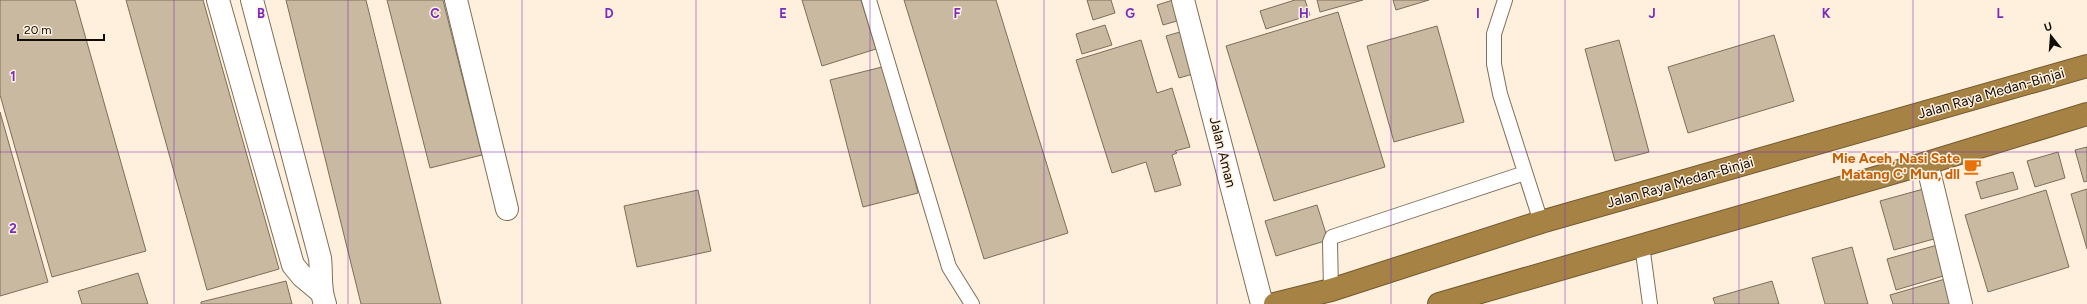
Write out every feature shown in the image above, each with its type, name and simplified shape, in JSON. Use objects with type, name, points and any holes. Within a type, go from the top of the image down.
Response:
[{"type":"highway","name":"Jalan Raya Medan-Binjai","points":[[1275,304],[1331,290],[1541,222],[2087,66]]},
{"type":"highway","points":[[1439,304],[1926,163],[2087,114]]},
{"type":"street","points":[[218,0],[293,264],[322,297]]},
{"type":"street","points":[[252,0],[320,258],[322,297]]},
{"type":"street","points":[[456,0],[507,209]]},
{"type":"street","name":"Jalan Aman","points":[[1183,0],[1262,304]]},
{"type":"street","points":[[251,115],[281,107]]},
{"type":"street","points":[[1926,163],[1961,304]]},
{"type":"lane","points":[[868,0],[949,267],[972,304]]},
{"type":"lane","points":[[1505,0],[1494,34],[1494,64],[1500,94],[1541,222]]},
{"type":"lane","points":[[1331,290],[1330,242],[1332,237],[1525,173]]},
{"type":"lane","points":[[1642,245],[1648,304]]},
{"type":"building","points":[[0,0],[75,0],[146,251],[52,277],[0,95]]},
{"type":"building","points":[[126,0],[203,0],[279,269],[207,290]]},
{"type":"building","points":[[286,0],[366,0],[441,304],[361,304]]},
{"type":"building","points":[[387,0],[443,0],[482,155],[430,168]]},
{"type":"building","points":[[802,0],[861,0],[876,49],[822,66]]},
{"type":"building","points":[[904,0],[996,0],[1068,233],[984,259]]},
{"type":"building","points":[[1087,0],[1111,0],[1115,13],[1093,20]]},
{"type":"building","points":[[1173,0],[1180,20],[1163,25],[1157,5]]},
{"type":"building","points":[[1295,0],[1305,0],[1310,15],[1266,29],[1260,11]]},
{"type":"building","points":[[1317,0],[1363,0],[1320,12]]},
{"type":"building","points":[[1393,0],[1429,0],[1396,10]]},
{"type":"building","points":[[1338,12],[1385,167],[1274,201],[1226,46]]},
{"type":"building","points":[[1105,25],[1112,45],[1082,54],[1076,34]]},
{"type":"building","points":[[1437,26],[1464,122],[1394,142],[1367,46]]},
{"type":"building","points":[[1187,30],[1200,72],[1179,78],[1166,36]]},
{"type":"building","points":[[1774,35],[1794,101],[1688,133],[1668,67]]},
{"type":"building","points":[[1141,40],[1157,93],[1172,88],[1190,147],[1175,151],[1177,153],[1172,155],[1181,185],[1155,192],[1146,162],[1112,173],[1076,60]]},
{"type":"building","points":[[1619,40],[1649,152],[1615,161],[1585,49]]},
{"type":"building","points":[[886,66],[918,193],[863,207],[830,80]]},
{"type":"building","points":[[0,112],[48,282],[0,296]]},
{"type":"building","points":[[2087,147],[2087,181],[2084,182],[2075,150]]},
{"type":"building","points":[[2058,152],[2065,178],[2035,187],[2027,161]]},
{"type":"building","points":[[2013,172],[2018,189],[1981,199],[1976,182]]},
{"type":"building","points":[[1927,188],[1941,237],[1894,250],[1880,201]]},
{"type":"building","points":[[2087,189],[2087,249],[2071,194]]},
{"type":"building","points":[[698,190],[711,251],[637,267],[624,206]]},
{"type":"building","points":[[2046,190],[2069,267],[1988,292],[1965,215]]},
{"type":"building","points":[[1317,205],[1328,240],[1276,256],[1265,221]]},
{"type":"building","points":[[1941,244],[1950,274],[1896,290],[1887,259]]},
{"type":"building","points":[[1852,247],[1868,304],[1825,304],[1812,258]]},
{"type":"building","points":[[138,273],[148,304],[82,304],[78,291]]},
{"type":"building","points":[[1952,277],[1956,304],[1893,304],[1890,295]]},
{"type":"building","points":[[286,281],[292,304],[201,304],[201,302]]},
{"type":"building","points":[[1772,281],[1779,304],[1715,304],[1713,298]]},
{"type":"place","name":"Mie Aceh, Nasi Sate Matang C' Mun, dll","points":[[1973,166]]}]
